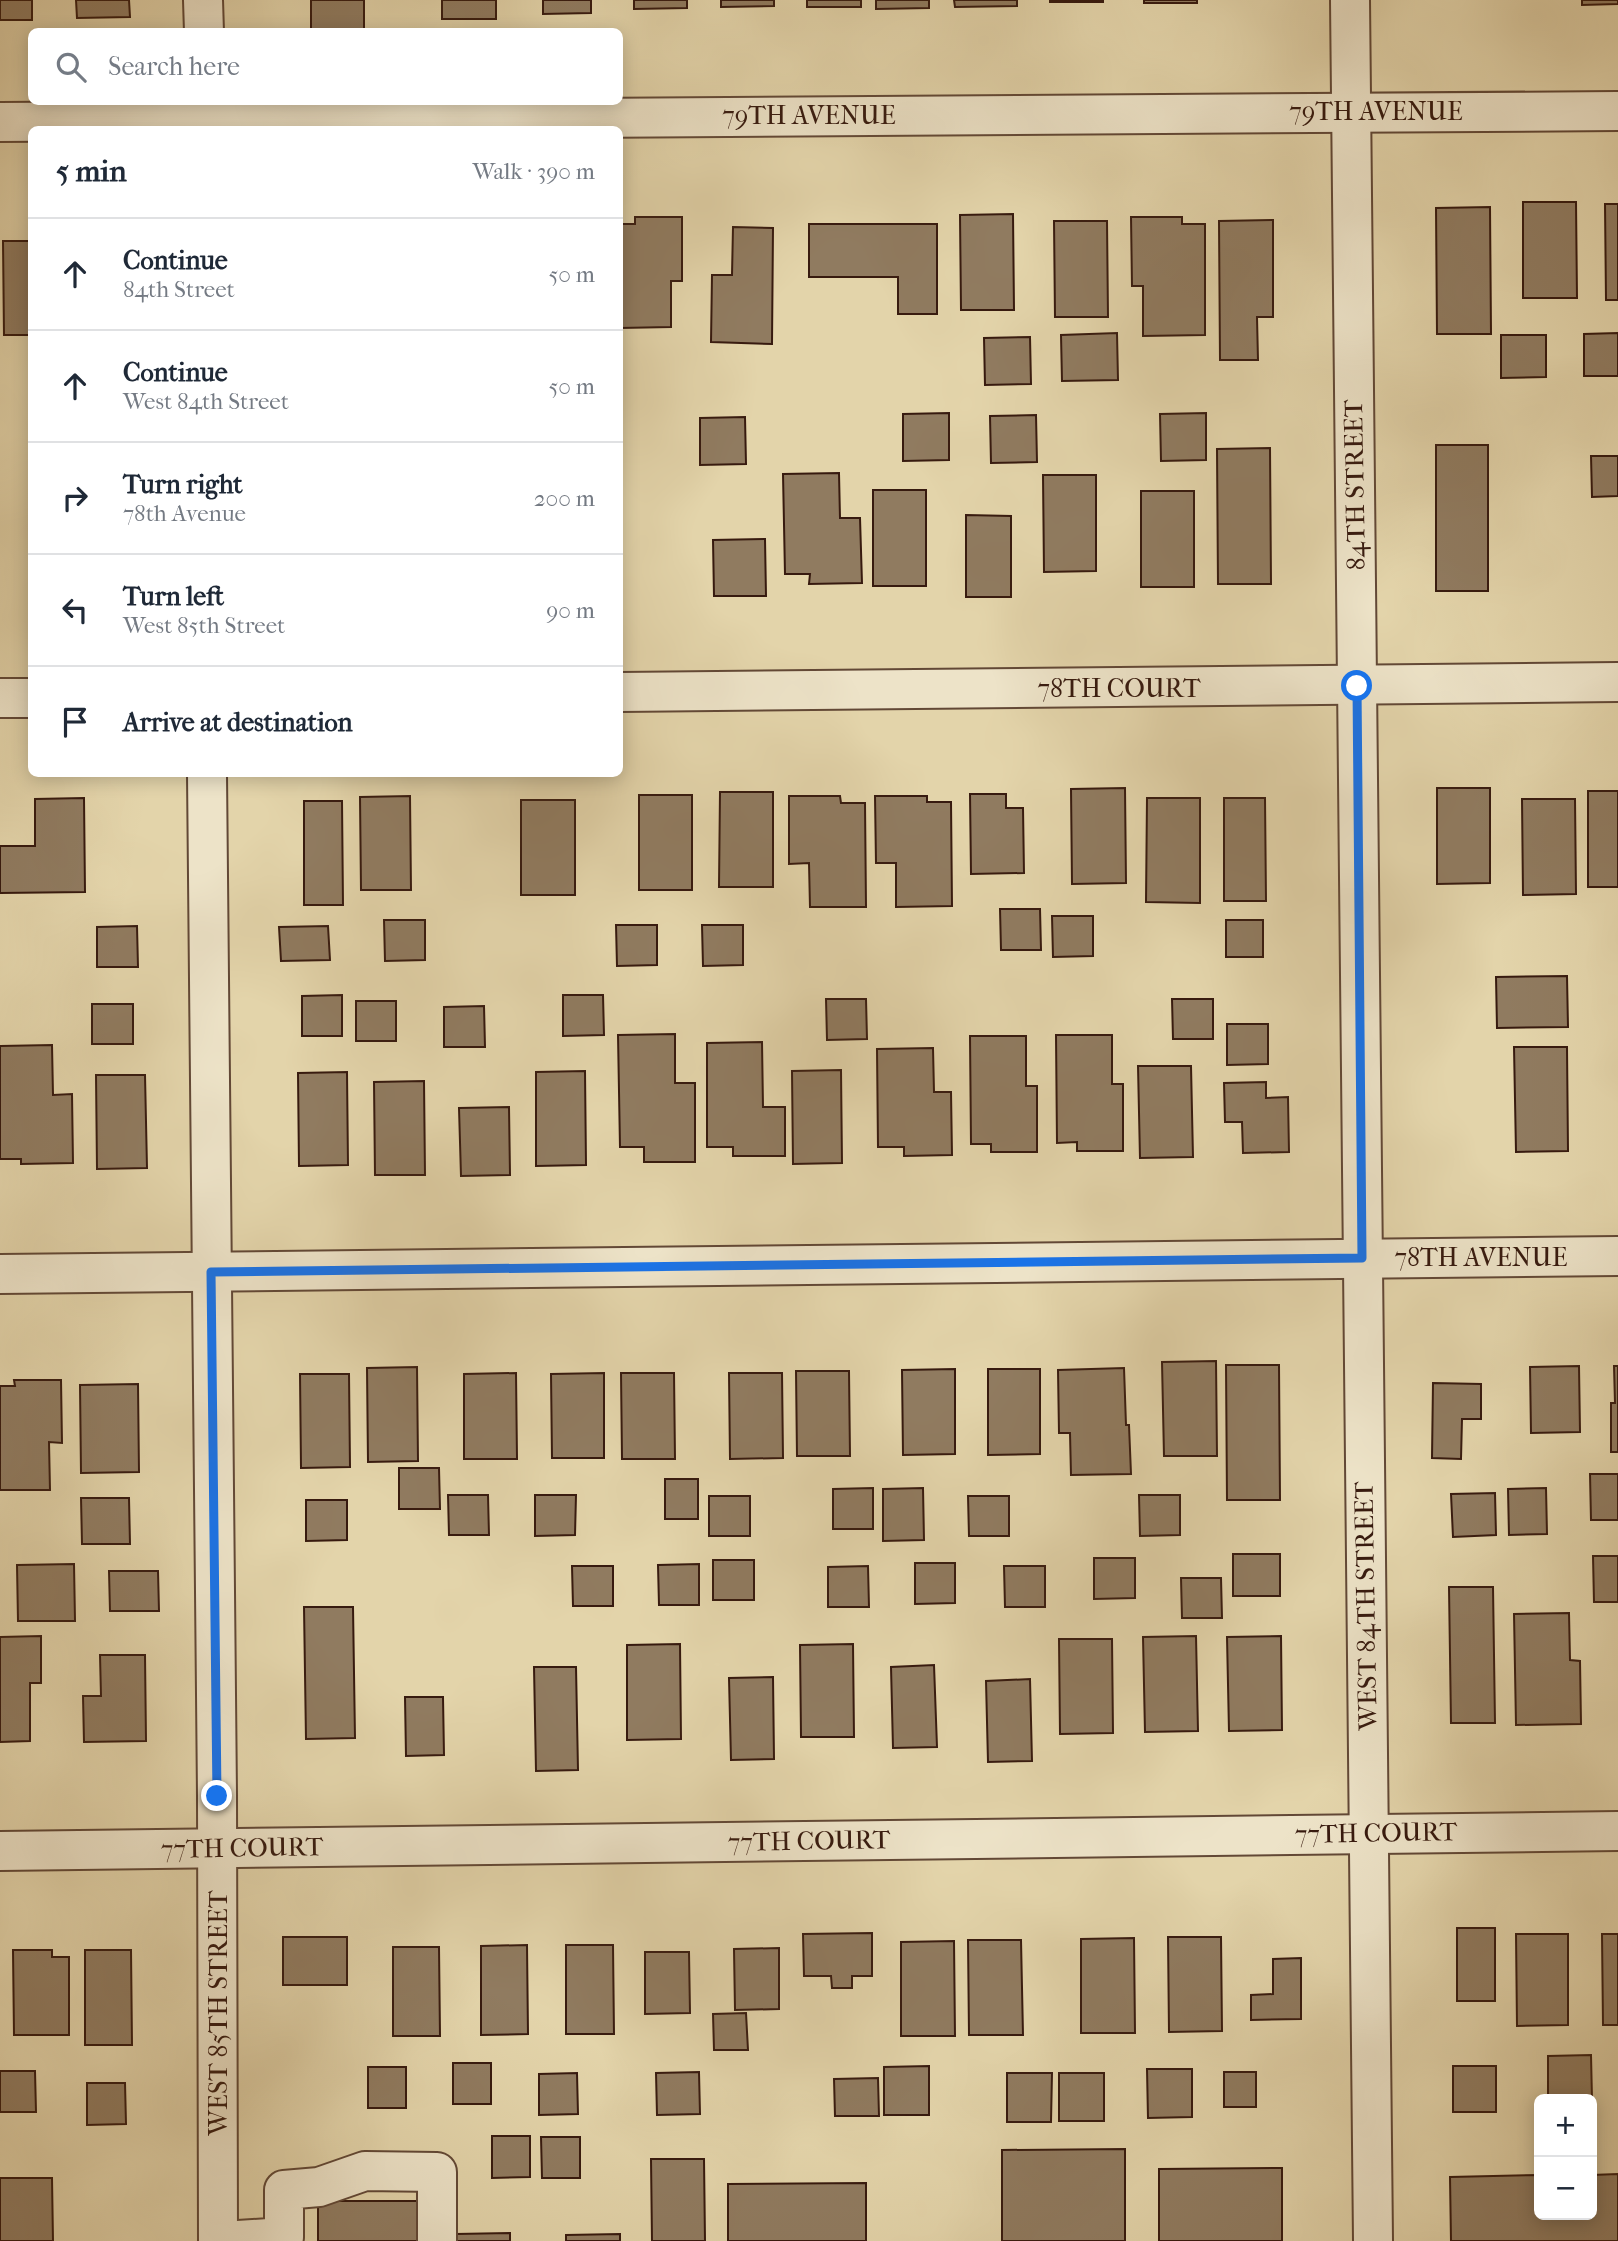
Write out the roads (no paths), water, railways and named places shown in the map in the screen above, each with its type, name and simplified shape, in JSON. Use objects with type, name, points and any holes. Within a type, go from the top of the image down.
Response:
[{"type":"street","points":[[203,0],[204,28]]},
{"type":"street","name":"84TH STREET","points":[[1350,0],[1360,970]]},
{"type":"street","name":"79TH AVENUE","points":[[0,122],[205,117],[1618,111]]},
{"type":"street","name":"78TH COURT","points":[[623,692],[1618,682]]},
{"type":"street","points":[[0,698],[28,698]]},
{"type":"street","name":"WEST 85TH STREET","points":[[207,777],[221,2241]]},
{"type":"street","name":"WEST 84TH STREET","points":[[1360,970],[1373,2241]]},
{"type":"street","name":"78TH AVENUE","points":[[0,1275],[1618,1256]]},
{"type":"street","name":"77TH COURT","points":[[0,1852],[1618,1831]]},
{"type":"street","points":[[221,2241],[284,2237],[284,2190],[319,2187],[365,2171],[437,2172],[437,2241]]}]
